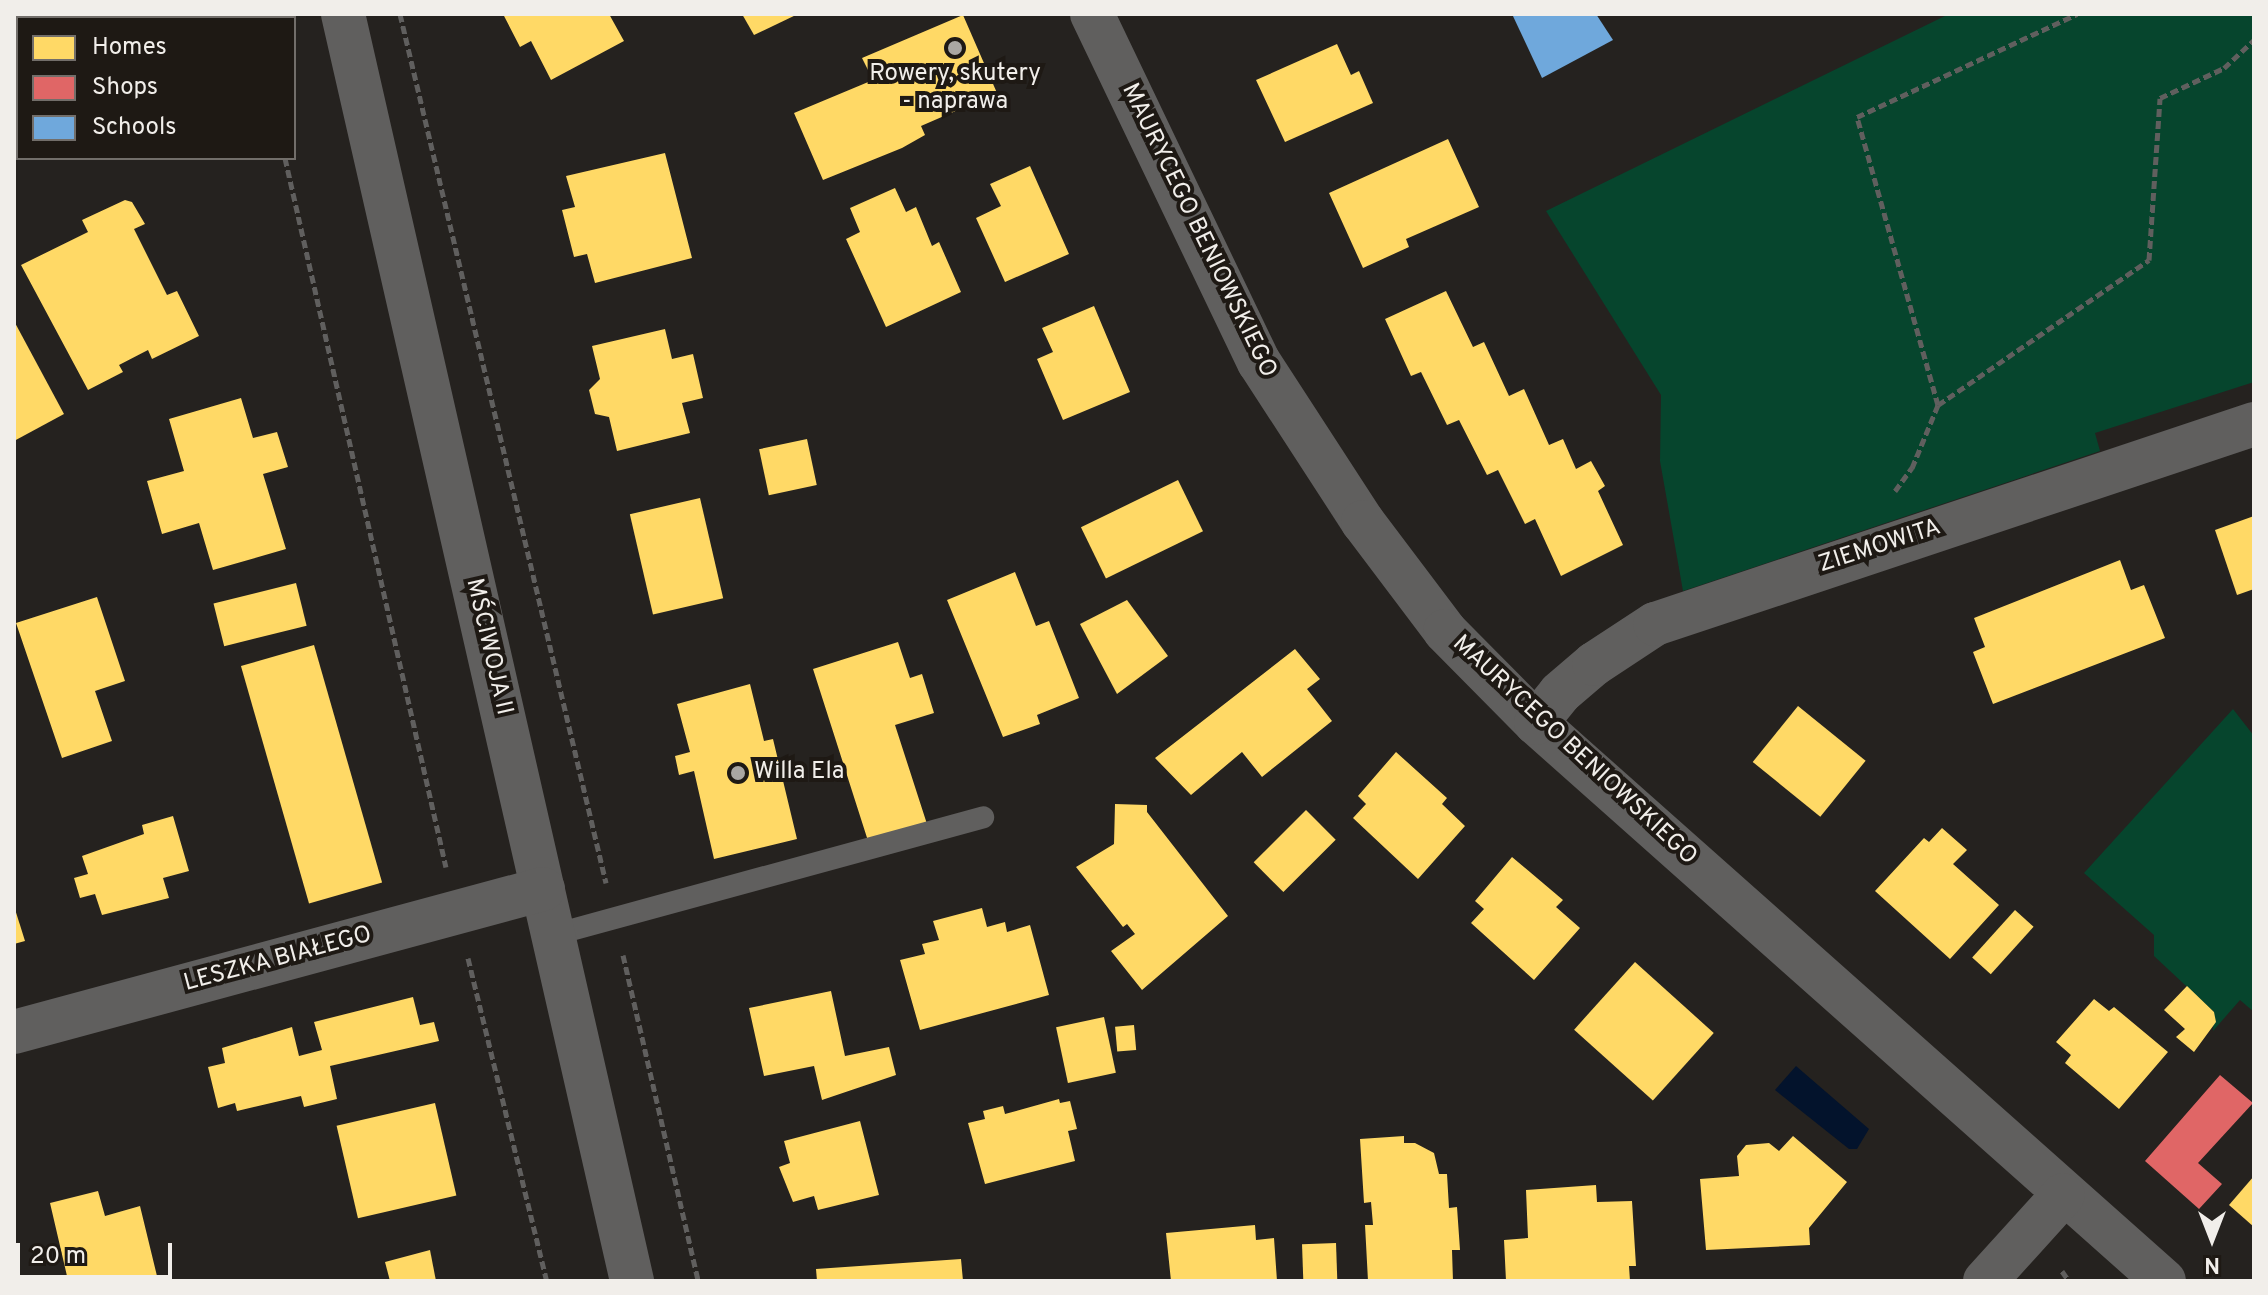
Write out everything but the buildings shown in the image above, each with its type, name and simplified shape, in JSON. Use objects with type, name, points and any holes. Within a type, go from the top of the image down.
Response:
[{"type":"street","name":"MŚCIWOJA II","points":[[343,14],[632,1281]]},
{"type":"street","name":"MAURYCEGO BENIOWSKIEGO","points":[[1092,14],[1218,283],[1274,386],[1363,522],[1445,631],[1536,723],[2063,1195],[2164,1281]]},
{"type":"street","name":"ZIEMOWITA","points":[[1536,723],[1560,693],[1594,664],[1655,624],[2254,424]]},
{"type":"street","name":"LESZKA BIAŁEGO","points":[[14,1032],[543,889]]},
{"type":"street","points":[[1985,1281],[2063,1195]]},
{"type":"lane","points":[[553,935],[983,817]]},
{"type":"path","points":[[400,14],[698,1281]]},
{"type":"path","points":[[1938,405],[1904,269],[1857,117],[2077,14]]},
{"type":"path","points":[[1842,560],[1912,468],[1938,405],[2149,260],[2160,98],[2224,68],[2254,40]]},
{"type":"path","points":[[285,160],[456,911],[547,1281]]},
{"type":"green space","points":[[1949,14],[2254,14],[2254,382],[2095,433],[2100,451],[1683,591],[1660,461],[1661,395],[1546,211]]},
{"type":"green space","points":[[2233,709],[2254,736],[2254,1012],[2240,1000],[2213,1031],[2214,1012],[2154,956],[2154,935],[2084,873]]},
{"type":"water","points":[[1796,1066],[1869,1129],[1857,1149],[1849,1149],[1775,1090]]},
{"type":"place","name":"Rowery, skutery - naprawa","points":[[955,48]]},
{"type":"place","name":"Willa Ela","points":[[738,773]]}]
